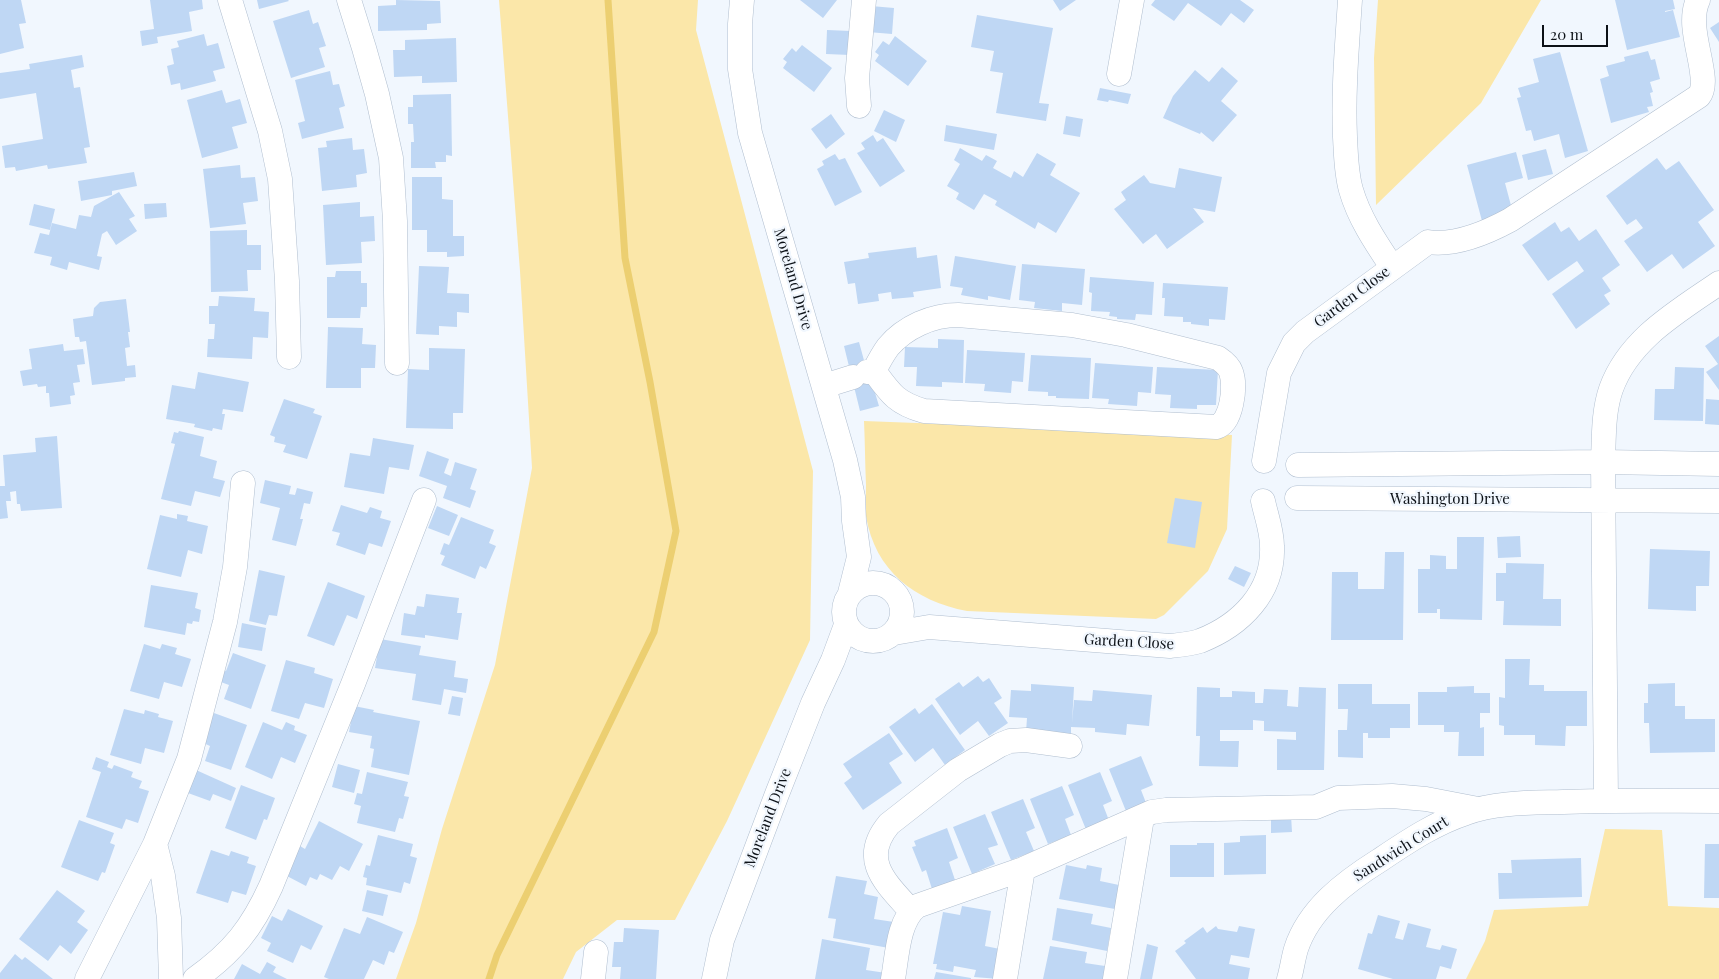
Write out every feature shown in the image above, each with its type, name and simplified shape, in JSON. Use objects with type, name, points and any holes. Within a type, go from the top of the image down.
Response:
[{"type":"street","points":[[230,0],[270,131],[280,179],[288,299],[289,357]]},
{"type":"street","points":[[349,0],[377,94],[391,158],[395,221],[397,362]]},
{"type":"street","name":"Moreland Drive","points":[[742,0],[740,69],[750,133],[824,386],[851,488],[860,557],[850,593]]},
{"type":"street","points":[[859,106],[858,78],[864,0]]},
{"type":"street","points":[[1119,74],[1132,0]]},
{"type":"street","points":[[1350,0],[1345,71],[1344,121],[1346,162],[1351,189],[1360,214],[1372,237],[1392,267]]},
{"type":"street","name":"Garden Close","points":[[1282,461],[1273,418],[1275,394],[1279,373],[1294,343],[1319,320],[1428,242],[1448,242],[1481,234],[1502,224],[1699,96],[1703,89],[1703,77],[1694,26],[1694,16],[1698,0]]},
{"type":"street","points":[[1606,801],[1603,462],[1607,408],[1611,390],[1626,360],[1634,349],[1658,326],[1719,283]]},
{"type":"street","points":[[824,386],[865,373],[888,348],[914,326],[930,319],[947,315],[958,315],[1072,325],[1126,335],[1218,358],[1226,363],[1231,370],[1233,390],[1229,413],[1222,424],[1216,427],[924,411],[910,408],[899,402],[865,373]]},
{"type":"street","points":[[1282,461],[1302,470],[1304,482],[1303,488],[1282,501],[1255,488],[1254,480],[1259,466],[1282,461],[1719,464]]},
{"type":"street","points":[[87,979],[155,844],[189,759],[223,630],[235,567],[243,483]]},
{"type":"street","points":[[195,979],[224,956],[243,936],[259,912],[353,684],[424,500]]},
{"type":"street","name":"Garden Close","points":[[929,627],[1170,646],[1199,641],[1228,627],[1258,599],[1269,573],[1272,544],[1282,501]]},
{"type":"street","name":"Washington Drive","points":[[1282,501],[1719,501]]},
{"type":"street","points":[[860,557],[882,584],[895,593],[902,608],[901,621],[894,634]]},
{"type":"street","points":[[882,584],[865,584],[850,593],[844,608],[844,617],[846,625],[854,636],[866,641],[880,641],[894,634],[929,627]]},
{"type":"street","points":[[902,608],[929,627]]},
{"type":"street","name":"Moreland Drive","points":[[714,979],[725,931],[777,794],[846,625]]},
{"type":"street","points":[[833,660],[866,641]]},
{"type":"street","points":[[911,911],[887,884],[876,860],[877,844],[881,834],[889,824],[958,770],[1000,745],[1010,741],[1026,740],[1070,746]]},
{"type":"street","points":[[893,979],[904,923],[911,911],[917,906],[1023,869],[1152,812],[1166,810],[1316,807],[1338,798],[1392,796],[1426,799],[1478,809]]},
{"type":"street","name":"Sandwich Court","points":[[1289,979],[1296,949],[1306,927],[1318,909],[1331,896],[1364,870],[1453,817],[1478,809],[1531,803],[1719,801]]},
{"type":"street","points":[[1115,979],[1142,818]]},
{"type":"street","points":[[155,844],[164,876],[169,918],[171,979]]},
{"type":"street","points":[[1005,979],[1023,869]]},
{"type":"street","points":[[593,979],[596,952]]},
{"type":"shaded area","points":[[499,0],[698,0],[696,30],[813,471],[810,640],[727,821],[675,920],[617,920],[576,952],[563,979],[396,979],[416,923],[442,829],[495,665],[532,468],[520,271]]},
{"type":"shaded area","points":[[1378,0],[1541,0],[1481,103],[1376,205],[1374,58]]},
{"type":"shaded area","points":[[864,421],[1232,435],[1227,529],[1208,571],[1164,615],[1156,619],[967,611],[948,606],[931,600],[900,580],[888,568],[878,553],[866,516]]},
{"type":"shaded area","points":[[1605,829],[1662,830],[1668,906],[1719,908],[1719,979],[1466,979],[1485,941],[1494,910],[1588,906]]},
{"type":"building","points":[[0,0],[21,0],[26,23],[19,24],[24,48],[0,54]]},
{"type":"building","points":[[150,0],[202,0],[203,9],[189,12],[192,31],[157,37],[158,43],[142,46],[140,31],[154,29]]},
{"type":"building","points":[[257,0],[288,0],[289,1],[259,9]]},
{"type":"building","points":[[396,0],[440,1],[441,23],[427,24],[427,30],[378,31],[378,6],[396,5]]},
{"type":"building","points":[[800,0],[837,0],[823,18]]},
{"type":"building","points":[[1053,0],[1076,0],[1060,11]]},
{"type":"building","points":[[1155,0],[1240,0],[1254,10],[1244,23],[1231,13],[1221,26],[1188,3],[1174,21],[1151,5]]},
{"type":"building","points":[[1615,0],[1673,0],[1675,9],[1665,12],[1673,10],[1680,37],[1627,50]]},
{"type":"building","points":[[871,6],[894,8],[892,34],[868,32]]},
{"type":"building","points":[[309,10],[313,24],[318,22],[326,46],[319,48],[325,67],[291,78],[273,21]]},
{"type":"building","points":[[977,15],[1053,28],[1039,103],[1049,104],[1046,121],[996,113],[1003,73],[990,71],[994,51],[971,47]]},
{"type":"building","points":[[1719,22],[1719,42],[1710,28]]},
{"type":"building","points":[[827,30],[851,31],[850,55],[826,54]]},
{"type":"building","points":[[204,34],[207,46],[218,43],[225,68],[213,71],[216,81],[181,90],[180,83],[171,85],[167,66],[174,64],[171,49],[179,47],[177,41]]},
{"type":"building","points":[[895,36],[927,61],[908,86],[875,61],[879,55],[875,52],[883,41],[889,45]]},
{"type":"building","points":[[456,38],[457,82],[422,83],[422,76],[394,77],[393,50],[405,50],[405,40]]},
{"type":"building","points":[[802,45],[832,68],[814,92],[783,68],[787,62],[783,59],[792,48],[796,52]]},
{"type":"building","points":[[1648,51],[1651,60],[1655,59],[1660,79],[1650,82],[1653,92],[1650,93],[1653,106],[1647,107],[1649,112],[1611,123],[1600,79],[1609,76],[1606,66],[1625,61],[1624,57]]},
{"type":"building","points":[[1560,52],[1588,151],[1565,158],[1559,134],[1534,141],[1531,130],[1526,131],[1517,98],[1521,97],[1518,88],[1539,82],[1533,59]]},
{"type":"building","points":[[82,55],[84,67],[71,70],[74,88],[80,87],[90,147],[84,148],[87,163],[48,169],[47,165],[16,171],[15,167],[5,168],[2,146],[43,139],[36,93],[0,99],[0,73],[30,69],[29,64]]},
{"type":"building","points":[[1222,67],[1238,81],[1221,101],[1237,115],[1213,142],[1201,132],[1200,134],[1163,118],[1173,96],[1195,70],[1209,82]]},
{"type":"building","points":[[330,71],[333,85],[339,84],[345,106],[339,108],[344,128],[302,139],[298,123],[305,121],[295,80]]},
{"type":"building","points":[[1100,88],[1131,94],[1128,104],[1109,100],[1108,102],[1097,100]]},
{"type":"building","points":[[222,90],[226,103],[240,99],[247,123],[232,127],[238,148],[202,158],[187,100]]},
{"type":"building","points":[[451,94],[452,156],[446,155],[446,162],[435,162],[436,168],[411,168],[411,142],[414,142],[413,124],[408,124],[408,107],[413,107],[413,95]]},
{"type":"building","points":[[884,110],[905,120],[896,142],[874,131]]},
{"type":"building","points":[[831,114],[845,134],[826,149],[811,129]]},
{"type":"building","points":[[1066,116],[1083,119],[1080,137],[1063,134]]},
{"type":"building","points":[[946,125],[997,134],[994,150],[944,141]]},
{"type":"building","points":[[873,135],[877,142],[883,138],[905,171],[880,187],[857,153],[865,149],[861,143]]},
{"type":"building","points":[[352,138],[353,150],[364,149],[367,173],[356,175],[357,187],[322,191],[318,148],[327,147],[326,141]]},
{"type":"building","points":[[960,148],[982,161],[986,155],[997,161],[993,168],[1011,178],[1014,171],[1023,177],[1037,153],[1056,164],[1050,175],[1080,193],[1056,233],[1038,222],[1035,229],[995,205],[997,201],[984,194],[974,210],[956,199],[959,193],[947,186],[960,164],[954,160]]},
{"type":"building","points":[[1546,149],[1553,174],[1528,180],[1522,155]]},
{"type":"building","points":[[1516,152],[1523,178],[1505,183],[1513,213],[1482,221],[1467,165]]},
{"type":"building","points":[[835,154],[839,160],[845,158],[862,192],[835,206],[817,169],[824,165],[822,161]]},
{"type":"building","points":[[1657,158],[1666,170],[1679,161],[1714,210],[1698,222],[1715,246],[1683,269],[1672,254],[1647,272],[1624,241],[1643,228],[1636,219],[1627,225],[1606,196]]},
{"type":"building","points":[[240,165],[241,178],[255,177],[258,201],[243,203],[246,224],[210,228],[203,169]]},
{"type":"building","points":[[1179,168],[1222,177],[1215,212],[1193,208],[1204,222],[1167,249],[1156,234],[1143,244],[1114,209],[1126,200],[1121,192],[1144,175],[1150,183],[1175,188]]},
{"type":"building","points":[[134,172],[137,186],[112,191],[112,195],[81,201],[78,181]]},
{"type":"building","points":[[412,177],[442,177],[442,199],[453,200],[453,236],[464,236],[464,256],[447,257],[447,252],[427,252],[427,230],[412,230]]},
{"type":"building","points":[[119,192],[135,216],[129,219],[137,231],[116,245],[107,231],[102,234],[97,256],[102,257],[99,270],[69,262],[67,270],[50,265],[52,257],[34,253],[40,233],[49,235],[52,223],[76,229],[79,215],[91,217],[94,206]]},
{"type":"building","points":[[360,202],[360,217],[374,216],[375,241],[361,242],[362,263],[326,265],[323,205]]},
{"type":"building","points":[[166,203],[167,217],[145,219],[144,204]]},
{"type":"building","points":[[34,204],[55,209],[50,230],[29,225]]},
{"type":"building","points":[[1555,222],[1561,232],[1569,227],[1579,241],[1596,229],[1620,265],[1602,278],[1611,291],[1604,295],[1610,304],[1576,329],[1552,294],[1584,271],[1577,261],[1548,281],[1522,245]]},
{"type":"building","points":[[247,230],[247,245],[261,245],[261,270],[247,270],[248,291],[211,292],[210,231]]},
{"type":"building","points":[[916,247],[917,258],[937,255],[941,288],[913,292],[914,297],[892,299],[891,292],[878,294],[879,301],[858,304],[855,283],[848,284],[844,262],[869,258],[868,253]]},
{"type":"building","points":[[955,256],[1016,266],[1010,300],[988,296],[988,300],[961,295],[963,288],[950,286]]},
{"type":"building","points":[[1022,264],[1085,269],[1082,305],[1062,303],[1062,311],[1034,308],[1035,302],[1019,300]]},
{"type":"building","points":[[419,266],[449,267],[447,293],[469,294],[469,313],[457,312],[457,327],[439,326],[439,335],[416,334]]},
{"type":"building","points":[[336,271],[361,271],[361,283],[367,283],[367,307],[361,307],[360,318],[327,318],[327,277],[335,277]]},
{"type":"building","points":[[1090,277],[1154,282],[1152,315],[1136,314],[1135,320],[1117,319],[1117,317],[1109,316],[1110,312],[1091,311],[1092,293],[1089,292]]},
{"type":"building","points":[[1163,283],[1228,287],[1225,320],[1209,319],[1209,326],[1183,322],[1183,317],[1164,316],[1165,298],[1162,298]]},
{"type":"building","points":[[219,296],[255,298],[254,311],[269,312],[268,338],[253,337],[252,359],[207,357],[208,339],[214,339],[215,324],[209,324],[209,306],[218,306]]},
{"type":"building","points":[[126,299],[130,332],[128,332],[130,347],[125,348],[127,366],[135,365],[136,377],[125,378],[125,381],[92,385],[86,341],[80,342],[79,337],[75,337],[73,319],[93,316],[94,308],[100,302]]},
{"type":"building","points":[[328,327],[363,328],[362,344],[376,345],[375,368],[361,368],[361,388],[326,388]]},
{"type":"building","points":[[1719,336],[1719,390],[1706,372],[1718,364],[1705,346]]},
{"type":"building","points":[[938,339],[964,340],[963,383],[942,382],[942,387],[916,386],[917,367],[904,367],[905,347],[938,348]]},
{"type":"building","points":[[859,342],[871,386],[873,386],[879,406],[860,411],[844,346]]},
{"type":"building","points":[[63,344],[64,351],[83,349],[85,364],[77,365],[80,382],[73,383],[75,395],[70,396],[71,404],[50,407],[49,393],[46,393],[46,386],[38,387],[37,384],[23,386],[20,371],[32,369],[29,349]]},
{"type":"building","points":[[429,348],[465,349],[463,413],[453,413],[453,429],[406,428],[408,369],[429,370]]},
{"type":"building","points":[[967,350],[1025,353],[1023,382],[1012,381],[1011,393],[984,391],[985,384],[965,383]]},
{"type":"building","points":[[1031,355],[1091,358],[1089,399],[1056,398],[1056,396],[1048,396],[1048,392],[1028,391]]},
{"type":"building","points":[[1095,363],[1153,367],[1151,393],[1138,392],[1137,406],[1108,404],[1109,399],[1092,398]]},
{"type":"building","points":[[1157,367],[1218,370],[1216,405],[1197,405],[1197,409],[1170,408],[1171,395],[1155,394]]},
{"type":"building","points":[[1675,367],[1704,368],[1703,421],[1654,420],[1655,389],[1674,389]]},
{"type":"building","points":[[198,372],[249,382],[243,412],[223,409],[222,414],[225,414],[222,430],[213,428],[212,431],[194,427],[195,424],[166,419],[172,385],[195,389]]},
{"type":"building","points":[[284,399],[315,409],[313,413],[322,416],[307,459],[283,452],[286,445],[274,442],[275,437],[270,435]]},
{"type":"building","points":[[1706,399],[1719,400],[1719,425],[1705,424]]},
{"type":"building","points":[[179,431],[204,437],[200,456],[217,461],[213,478],[225,481],[220,497],[195,491],[191,506],[161,499],[175,444],[171,443],[174,432],[178,433]]},
{"type":"building","points":[[57,436],[62,508],[21,511],[20,504],[17,504],[16,491],[10,492],[11,501],[6,501],[8,518],[0,519],[0,486],[5,486],[3,455],[36,452],[35,438]]},
{"type":"building","points":[[373,438],[414,445],[409,470],[389,467],[384,494],[344,487],[350,453],[370,456]]},
{"type":"building","points":[[427,451],[449,459],[444,473],[451,476],[455,462],[477,469],[470,489],[476,491],[470,508],[443,498],[447,486],[419,476]]},
{"type":"building","points":[[265,480],[291,486],[289,494],[295,495],[297,488],[313,492],[310,504],[304,503],[300,519],[303,519],[296,546],[272,540],[280,508],[260,503]]},
{"type":"building","points":[[1175,498],[1202,502],[1195,548],[1167,543]]},
{"type":"building","points":[[341,505],[367,513],[370,507],[382,511],[380,518],[391,521],[382,547],[369,543],[365,555],[336,545],[340,533],[332,531]]},
{"type":"building","points":[[437,506],[458,515],[449,536],[428,528]]},
{"type":"building","points":[[177,514],[188,516],[187,521],[208,526],[202,554],[188,550],[181,577],[147,569],[160,515],[177,519]]},
{"type":"building","points":[[461,517],[494,530],[489,543],[496,546],[486,569],[480,566],[475,579],[441,565],[445,556],[440,554],[444,543],[449,545]]},
{"type":"building","points":[[1520,536],[1521,557],[1498,558],[1497,537]]},
{"type":"building","points":[[1457,537],[1484,537],[1482,620],[1440,619],[1440,609],[1437,609],[1437,613],[1418,613],[1418,569],[1430,569],[1430,555],[1446,556],[1446,569],[1457,569]]},
{"type":"building","points":[[1650,549],[1710,551],[1709,586],[1696,586],[1696,611],[1648,609]]},
{"type":"building","points":[[1385,552],[1404,552],[1403,640],[1331,640],[1332,572],[1358,572],[1358,589],[1384,589]]},
{"type":"building","points":[[1506,563],[1544,564],[1543,599],[1561,599],[1561,626],[1503,625],[1504,601],[1496,601],[1496,573],[1506,573]]},
{"type":"building","points":[[1235,566],[1251,573],[1244,587],[1228,579]]},
{"type":"building","points":[[259,570],[285,576],[277,616],[269,615],[266,625],[249,621]]},
{"type":"building","points":[[328,582],[365,596],[357,619],[347,615],[334,646],[307,636]]},
{"type":"building","points":[[151,585],[198,593],[195,608],[201,610],[199,622],[187,623],[185,635],[144,627]]},
{"type":"building","points":[[426,594],[459,598],[457,613],[462,613],[458,640],[425,635],[425,638],[401,635],[404,613],[415,615],[417,606],[424,607]]},
{"type":"building","points":[[242,623],[266,628],[262,651],[238,647]]},
{"type":"building","points":[[380,639],[421,646],[419,655],[456,661],[454,677],[468,679],[466,693],[444,689],[441,705],[412,700],[416,674],[375,668]]},
{"type":"building","points":[[144,644],[160,649],[162,644],[177,648],[175,654],[191,659],[182,687],[164,682],[159,699],[130,691]]},
{"type":"building","points":[[233,653],[266,665],[251,709],[224,699],[229,685],[218,681],[222,669],[226,671]]},
{"type":"building","points":[[1505,659],[1530,659],[1529,685],[1544,685],[1544,691],[1587,691],[1587,726],[1566,726],[1565,746],[1535,745],[1535,735],[1504,735],[1504,726],[1499,725],[1499,697],[1505,698]]},
{"type":"building","points":[[286,660],[315,668],[314,673],[333,679],[324,708],[305,703],[299,719],[271,711]]},
{"type":"building","points":[[978,676],[983,682],[989,678],[1002,698],[994,703],[1008,723],[989,736],[978,721],[960,735],[935,699],[959,682],[963,687]]},
{"type":"building","points":[[1675,683],[1675,706],[1685,706],[1685,719],[1715,719],[1715,752],[1650,753],[1649,723],[1644,723],[1644,703],[1648,703],[1648,684]]},
{"type":"building","points":[[1031,684],[1074,687],[1072,723],[1074,700],[1092,701],[1093,690],[1152,695],[1149,726],[1127,724],[1126,735],[1095,732],[1095,728],[1071,727],[1071,735],[1026,732],[1027,718],[1009,717],[1011,690],[1031,691]]},
{"type":"building","points":[[1338,684],[1372,684],[1372,704],[1410,704],[1410,728],[1390,728],[1390,738],[1368,738],[1368,733],[1363,733],[1363,758],[1338,757],[1338,730],[1347,730],[1348,709],[1338,709]]},
{"type":"building","points":[[1474,686],[1474,693],[1490,693],[1490,713],[1480,713],[1480,728],[1484,727],[1484,756],[1458,756],[1459,732],[1444,732],[1444,725],[1418,725],[1418,692],[1447,692],[1447,687]]},
{"type":"building","points":[[1197,687],[1220,688],[1220,697],[1232,697],[1232,691],[1255,692],[1255,703],[1263,703],[1264,689],[1288,690],[1287,706],[1298,707],[1299,687],[1326,688],[1324,770],[1277,770],[1277,739],[1296,740],[1296,732],[1264,731],[1264,721],[1253,720],[1253,730],[1220,730],[1220,741],[1239,741],[1238,767],[1199,766],[1200,736],[1196,736]]},
{"type":"building","points":[[452,696],[463,698],[460,716],[448,714]]},
{"type":"building","points":[[932,704],[965,750],[945,765],[933,748],[915,762],[889,727],[915,708],[919,714]]},
{"type":"building","points":[[354,706],[374,710],[373,712],[420,721],[409,775],[371,767],[374,749],[370,748],[372,736],[349,732]]},
{"type":"building","points":[[124,709],[144,714],[145,710],[159,714],[158,717],[173,721],[164,753],[145,748],[141,764],[110,755]]},
{"type":"building","points":[[214,713],[247,725],[231,770],[205,761],[210,746],[199,741],[207,731]]},
{"type":"building","points":[[263,722],[282,730],[286,722],[295,726],[294,730],[307,735],[295,763],[281,757],[272,779],[245,767]]},
{"type":"building","points":[[889,733],[903,754],[889,763],[902,783],[863,810],[844,783],[852,777],[843,764]]},
{"type":"building","points":[[1141,756],[1153,785],[1141,790],[1148,808],[1128,816],[1109,769]]},
{"type":"building","points":[[96,757],[109,762],[107,767],[112,769],[114,765],[133,772],[131,777],[142,781],[139,788],[149,791],[138,823],[126,819],[122,829],[86,817],[101,772],[92,769]]},
{"type":"building","points":[[338,764],[360,770],[354,793],[332,787]]},
{"type":"building","points":[[196,770],[236,788],[231,801],[213,794],[210,801],[188,793]]},
{"type":"building","points":[[367,772],[408,782],[404,796],[409,797],[403,819],[399,818],[395,832],[357,823],[361,806],[354,804],[357,793],[362,794]]},
{"type":"building","points":[[1100,772],[1112,801],[1103,805],[1110,823],[1087,832],[1068,785]]},
{"type":"building","points":[[241,785],[275,798],[267,820],[264,819],[256,840],[225,828]]},
{"type":"building","points":[[1062,786],[1074,815],[1065,819],[1071,835],[1048,844],[1030,799]]},
{"type":"building","points":[[1023,799],[1035,828],[1026,832],[1034,851],[1011,860],[991,812]]},
{"type":"building","points":[[985,814],[998,845],[988,848],[995,864],[972,874],[953,827]]},
{"type":"building","points":[[1291,815],[1292,832],[1271,833],[1271,816]]},
{"type":"building","points":[[79,820],[114,833],[110,843],[115,845],[105,873],[102,872],[98,881],[61,867]]},
{"type":"building","points":[[319,821],[363,844],[349,871],[340,866],[332,880],[320,874],[317,880],[310,877],[306,886],[285,875],[300,846],[305,849]]},
{"type":"building","points":[[947,828],[958,858],[949,862],[955,880],[932,889],[926,870],[922,872],[912,847],[916,846],[914,841]]},
{"type":"building","points":[[378,835],[413,844],[410,856],[417,858],[410,884],[404,882],[401,893],[366,885],[367,878],[363,877],[366,865],[370,866]]},
{"type":"building","points":[[1266,835],[1266,874],[1224,875],[1224,843],[1240,842],[1240,836]]},
{"type":"building","points":[[1197,843],[1214,843],[1214,877],[1170,877],[1170,845],[1197,845]]},
{"type":"building","points":[[1705,844],[1719,844],[1719,898],[1704,898]]},
{"type":"building","points":[[211,850],[229,856],[231,851],[249,857],[247,863],[256,866],[246,895],[232,891],[228,903],[196,893]]},
{"type":"building","points":[[1581,858],[1582,897],[1499,899],[1498,873],[1512,873],[1511,860]]},
{"type":"building","points":[[1066,865],[1086,869],[1087,865],[1102,868],[1100,881],[1119,885],[1115,909],[1059,899]]},
{"type":"building","points":[[836,876],[867,881],[864,894],[878,897],[874,919],[894,922],[889,948],[833,938],[836,919],[828,918]]},
{"type":"building","points":[[57,890],[85,911],[77,922],[88,930],[71,954],[60,945],[48,961],[19,939]]},
{"type":"building","points":[[367,890],[388,895],[383,916],[362,911]]},
{"type":"building","points":[[962,906],[991,911],[985,946],[1005,950],[999,979],[974,977],[976,970],[954,966],[953,972],[936,969],[937,964],[933,964],[943,912],[960,915]]},
{"type":"building","points":[[1057,908],[1093,914],[1091,924],[1111,928],[1107,951],[1052,940]]},
{"type":"building","points":[[288,909],[323,926],[311,950],[301,945],[293,963],[267,951],[271,943],[261,938],[272,916],[282,921]]},
{"type":"building","points":[[1378,915],[1400,921],[1395,938],[1403,940],[1408,923],[1431,929],[1426,947],[1440,950],[1442,945],[1457,949],[1451,969],[1440,966],[1436,979],[1393,979],[1358,969],[1368,933],[1372,934]]},
{"type":"building","points":[[367,917],[403,932],[394,953],[389,951],[384,965],[373,960],[364,979],[329,979],[324,977],[344,928],[360,934]]},
{"type":"building","points":[[1216,926],[1218,929],[1237,932],[1239,926],[1255,929],[1249,958],[1231,955],[1229,964],[1250,968],[1248,979],[1196,979],[1175,951],[1186,943],[1184,941],[1203,927],[1207,933]]},
{"type":"building","points":[[624,928],[659,930],[656,979],[620,979],[621,967],[612,967],[614,942],[623,942]]},
{"type":"building","points":[[822,939],[870,948],[866,970],[886,973],[885,979],[815,979]]},
{"type":"building","points":[[1147,944],[1158,947],[1152,979],[1140,979]]},
{"type":"building","points":[[1050,946],[1087,952],[1085,963],[1105,966],[1103,979],[1043,979]]},
{"type":"building","points":[[15,954],[22,960],[25,957],[53,979],[0,979],[0,973]]},
{"type":"building","points":[[267,962],[276,967],[273,972],[287,979],[234,979],[242,964],[260,974]]},
{"type":"building","points":[[936,972],[971,978],[971,979],[934,979]]},
{"type":"waterway","points":[[489,979],[497,955],[654,632],[676,531],[650,382],[625,258],[608,0]]}]
